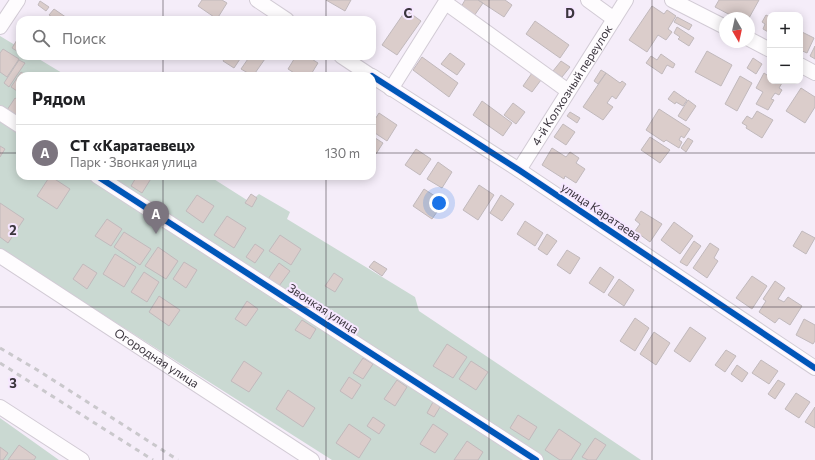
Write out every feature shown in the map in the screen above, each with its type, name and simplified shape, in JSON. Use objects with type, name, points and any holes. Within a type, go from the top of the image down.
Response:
[{"type":"street","points":[[0,27],[18,0]]},
{"type":"street","points":[[257,0],[281,16]]},
{"type":"street","points":[[588,0],[614,18]]},
{"type":"street","name":"4-й Колхозный переулок","points":[[519,170],[626,0]]},
{"type":"street","points":[[672,0],[719,24]]},
{"type":"street","points":[[391,89],[447,1],[568,91]]},
{"type":"street","points":[[755,42],[767,48]]},
{"type":"street","name":"улица Каратаева","points":[[347,60],[366,72]]},
{"type":"street","points":[[803,67],[815,73]]},
{"type":"street","name":"улица Каратаева","points":[[376,79],[519,170],[815,368]]},
{"type":"street","points":[[0,113],[16,123]]},
{"type":"street","name":"Звонкая улица","points":[[103,180],[536,460]]},
{"type":"street","name":"Огородная улица","points":[[0,256],[312,460]]},
{"type":"street","points":[[0,407],[82,460]]},
{"type":"shaded area","points":[[0,36],[16,46],[16,60],[41,60],[60,72],[16,72],[16,180],[215,180],[250,202],[259,194],[290,212],[287,219],[415,297],[419,311],[641,460],[332,460],[0,249]]},
{"type":"shaded area","points":[[0,418],[59,460],[0,460]]},
{"type":"building","points":[[202,0],[222,0],[227,3],[219,16],[213,16],[198,6]]},
{"type":"building","points":[[326,0],[351,0],[345,11]]},
{"type":"building","points":[[465,0],[478,0],[483,3],[474,16],[461,7]]},
{"type":"building","points":[[478,0],[505,0],[512,5],[504,17]]},
{"type":"building","points":[[719,0],[759,0],[752,12],[725,12],[715,7]]},
{"type":"building","points":[[40,1],[49,7],[46,11],[38,5]]},
{"type":"building","points":[[652,6],[664,14],[667,10],[676,16],[668,29],[672,32],[666,40],[658,35],[647,52],[629,40]]},
{"type":"building","points":[[54,9],[64,16],[51,16],[49,15]]},
{"type":"building","points":[[406,10],[421,21],[397,55],[382,45]]},
{"type":"building","points":[[767,16],[767,31],[763,29],[765,24],[762,22]]},
{"type":"building","points":[[677,17],[692,25],[689,30],[674,22]]},
{"type":"building","points":[[535,21],[569,45],[560,58],[526,34]]},
{"type":"building","points":[[677,27],[694,38],[689,46],[678,39],[680,37],[674,33]]},
{"type":"building","points":[[803,32],[814,38],[807,53],[803,51]]},
{"type":"building","points":[[16,42],[16,50],[12,48]]},
{"type":"building","points":[[815,46],[815,59],[810,56]]},
{"type":"building","points":[[3,49],[16,57],[16,60],[18,60],[7,77],[0,72],[0,53]]},
{"type":"building","points":[[707,51],[732,65],[721,86],[695,72]]},
{"type":"building","points":[[450,53],[465,64],[457,75],[441,64]]},
{"type":"building","points":[[661,54],[675,64],[673,68],[667,65],[662,74],[646,63],[651,56],[657,60]]},
{"type":"building","points":[[422,57],[458,83],[449,97],[413,70]]},
{"type":"building","points":[[753,58],[762,64],[756,74],[747,68]]},
{"type":"building","points":[[19,60],[25,63],[19,72],[16,72],[16,76],[9,87],[4,83]]},
{"type":"building","points":[[224,60],[239,60],[234,68]]},
{"type":"building","points":[[247,60],[264,60],[256,72],[246,72],[241,69]]},
{"type":"building","points":[[294,60],[313,60],[318,63],[312,72],[293,72],[288,69]]},
{"type":"building","points":[[561,61],[570,67],[562,77],[553,71]]},
{"type":"building","points":[[601,70],[606,73],[598,84],[594,81]]},
{"type":"building","points":[[532,73],[541,80],[532,92],[523,86]]},
{"type":"building","points":[[606,73],[620,83],[622,81],[626,84],[616,99],[612,96],[607,103],[613,107],[603,120],[583,107]]},
{"type":"building","points":[[764,73],[767,75],[767,84],[781,84],[779,88],[782,90],[779,95],[775,93],[771,99],[774,100],[768,110],[756,104],[763,92],[756,88]]},
{"type":"building","points":[[740,76],[752,83],[737,111],[725,104]]},
{"type":"building","points":[[16,80],[16,90],[11,87]]},
{"type":"building","points":[[801,88],[815,97],[815,107],[805,123],[786,111]]},
{"type":"building","points":[[674,91],[687,100],[683,106],[676,102],[675,104],[668,99]]},
{"type":"building","points":[[15,98],[16,99],[16,116],[7,110]]},
{"type":"building","points":[[688,100],[696,106],[686,121],[678,116]]},
{"type":"building","points":[[482,101],[512,123],[503,136],[473,115]]},
{"type":"building","points":[[513,103],[525,112],[516,124],[504,115]]},
{"type":"building","points":[[659,109],[690,129],[684,138],[681,136],[679,140],[682,142],[679,148],[666,140],[664,142],[646,130]]},
{"type":"building","points":[[757,111],[773,120],[762,138],[746,128],[747,126],[742,123],[747,116],[752,119]]},
{"type":"building","points":[[570,112],[580,118],[577,123],[567,116]]},
{"type":"building","points":[[379,113],[397,125],[387,141],[376,134],[376,118]]},
{"type":"building","points":[[563,124],[575,132],[566,145],[554,137]]},
{"type":"building","points":[[650,137],[670,150],[660,163],[641,150]]},
{"type":"building","points":[[688,138],[693,141],[686,152],[681,148]]},
{"type":"building","points":[[376,139],[383,143],[376,154]]},
{"type":"building","points":[[0,146],[5,149],[0,157]]},
{"type":"building","points":[[552,148],[566,157],[570,152],[579,158],[576,163],[585,169],[576,183],[565,176],[564,179],[542,165]]},
{"type":"building","points":[[416,149],[431,159],[420,175],[405,165]]},
{"type":"building","points":[[438,162],[452,172],[442,188],[427,179]]},
{"type":"building","points":[[47,180],[56,180],[70,189],[57,209],[37,196]]},
{"type":"building","points":[[135,180],[150,180],[142,193],[131,186]]},
{"type":"building","points":[[479,185],[494,195],[478,220],[463,210]]},
{"type":"building","points":[[424,189],[444,202],[432,219],[413,206]]},
{"type":"building","points":[[251,194],[257,198],[252,207],[245,203]]},
{"type":"building","points":[[197,195],[214,206],[203,223],[186,211]]},
{"type":"building","points":[[501,195],[514,204],[502,221],[490,213]]},
{"type":"building","points":[[0,203],[24,219],[8,243],[0,237]]},
{"type":"building","points":[[641,211],[662,224],[650,242],[635,231],[640,224],[635,220]]},
{"type":"building","points":[[227,216],[246,228],[234,248],[214,235]]},
{"type":"building","points":[[107,219],[122,229],[111,246],[95,236]]},
{"type":"building","points":[[525,221],[543,233],[535,246],[517,234]]},
{"type":"building","points":[[674,222],[693,236],[680,254],[661,240]]},
{"type":"building","points":[[802,231],[815,238],[806,254],[793,246]]},
{"type":"building","points":[[124,232],[151,249],[140,265],[114,247]]},
{"type":"building","points":[[547,234],[557,241],[547,255],[538,249]]},
{"type":"building","points":[[280,235],[301,249],[291,265],[269,251]]},
{"type":"building","points":[[694,241],[701,246],[687,266],[680,262]]},
{"type":"building","points":[[710,243],[719,249],[714,258],[718,261],[707,278],[693,268]]},
{"type":"building","points":[[255,244],[264,250],[255,263],[246,257]]},
{"type":"building","points":[[158,247],[178,261],[166,279],[145,266]]},
{"type":"building","points":[[567,250],[580,258],[570,274],[557,265]]},
{"type":"building","points":[[115,254],[136,267],[124,287],[103,274]]},
{"type":"building","points":[[374,261],[387,269],[382,276],[369,267]]},
{"type":"building","points":[[184,262],[197,270],[186,288],[173,279]]},
{"type":"building","points":[[279,263],[290,271],[279,286],[268,279]]},
{"type":"building","points":[[83,264],[97,273],[87,289],[73,279]]},
{"type":"building","points":[[600,267],[614,277],[604,293],[589,283]]},
{"type":"building","points":[[144,272],[159,282],[147,302],[131,292]]},
{"type":"building","points":[[334,273],[343,279],[335,292],[325,286]]},
{"type":"building","points":[[752,276],[767,286],[752,309],[736,298]]},
{"type":"building","points":[[619,279],[634,290],[624,306],[608,295]]},
{"type":"building","points":[[775,281],[785,288],[778,299],[784,302],[788,297],[802,306],[790,325],[779,318],[775,323],[759,312],[766,301],[763,299]]},
{"type":"building","points":[[159,296],[180,310],[169,326],[149,312]]},
{"type":"building","points":[[247,301],[258,309],[246,326],[235,319]]},
{"type":"building","points":[[635,318],[649,328],[635,351],[620,341]]},
{"type":"building","points":[[804,319],[815,325],[815,341],[813,344],[796,335]]},
{"type":"building","points":[[302,320],[316,329],[310,339],[295,330]]},
{"type":"building","points":[[690,327],[706,338],[690,362],[674,351]]},
{"type":"building","points":[[654,332],[670,343],[656,365],[640,354]]},
{"type":"building","points":[[447,344],[467,357],[453,378],[433,366]]},
{"type":"building","points":[[726,350],[736,356],[725,372],[715,365]]},
{"type":"building","points":[[363,358],[373,364],[363,379],[353,373]]},
{"type":"building","points":[[761,360],[778,371],[769,384],[752,373]]},
{"type":"building","points":[[244,361],[262,373],[249,392],[231,381]]},
{"type":"building","points":[[471,361],[488,372],[476,390],[459,379]]},
{"type":"building","points":[[737,365],[748,373],[742,382],[731,374]]},
{"type":"building","points":[[349,377],[361,385],[352,399],[340,391]]},
{"type":"building","points":[[397,380],[407,387],[395,406],[384,399]]},
{"type":"building","points":[[778,380],[785,384],[775,399],[768,394]]},
{"type":"building","points":[[288,390],[315,408],[303,427],[276,409]]},
{"type":"building","points":[[796,393],[810,402],[799,418],[785,409]]},
{"type":"building","points":[[433,402],[440,407],[434,417],[427,413]]},
{"type":"building","points":[[815,407],[815,428],[805,422]]},
{"type":"building","points":[[518,415],[537,427],[529,440],[510,428]]},
{"type":"building","points":[[373,417],[385,425],[379,434],[367,426]]},
{"type":"building","points":[[349,424],[371,439],[359,458],[336,443]]},
{"type":"building","points":[[433,424],[448,434],[435,453],[420,444]]},
{"type":"building","points":[[559,429],[581,444],[571,460],[560,460],[545,450]]},
{"type":"building","points":[[595,438],[606,445],[596,460],[588,460],[582,457]]},
{"type":"building","points":[[467,441],[483,452],[478,460],[454,460]]},
{"type":"building","points":[[19,445],[36,457],[34,460],[8,460]]},
{"type":"building","points":[[0,447],[8,453],[3,460],[0,460]]},
{"type":"railway","points":[[0,348],[39,371],[178,460]]},
{"type":"railway","points":[[0,363],[153,460]]},
{"type":"cycle path","points":[[376,79],[519,170],[815,368]]},
{"type":"cycle path","points":[[103,180],[536,460]]},
{"type":"place","name":"СТ «Каратаевец»","points":[[156,234]]}]
